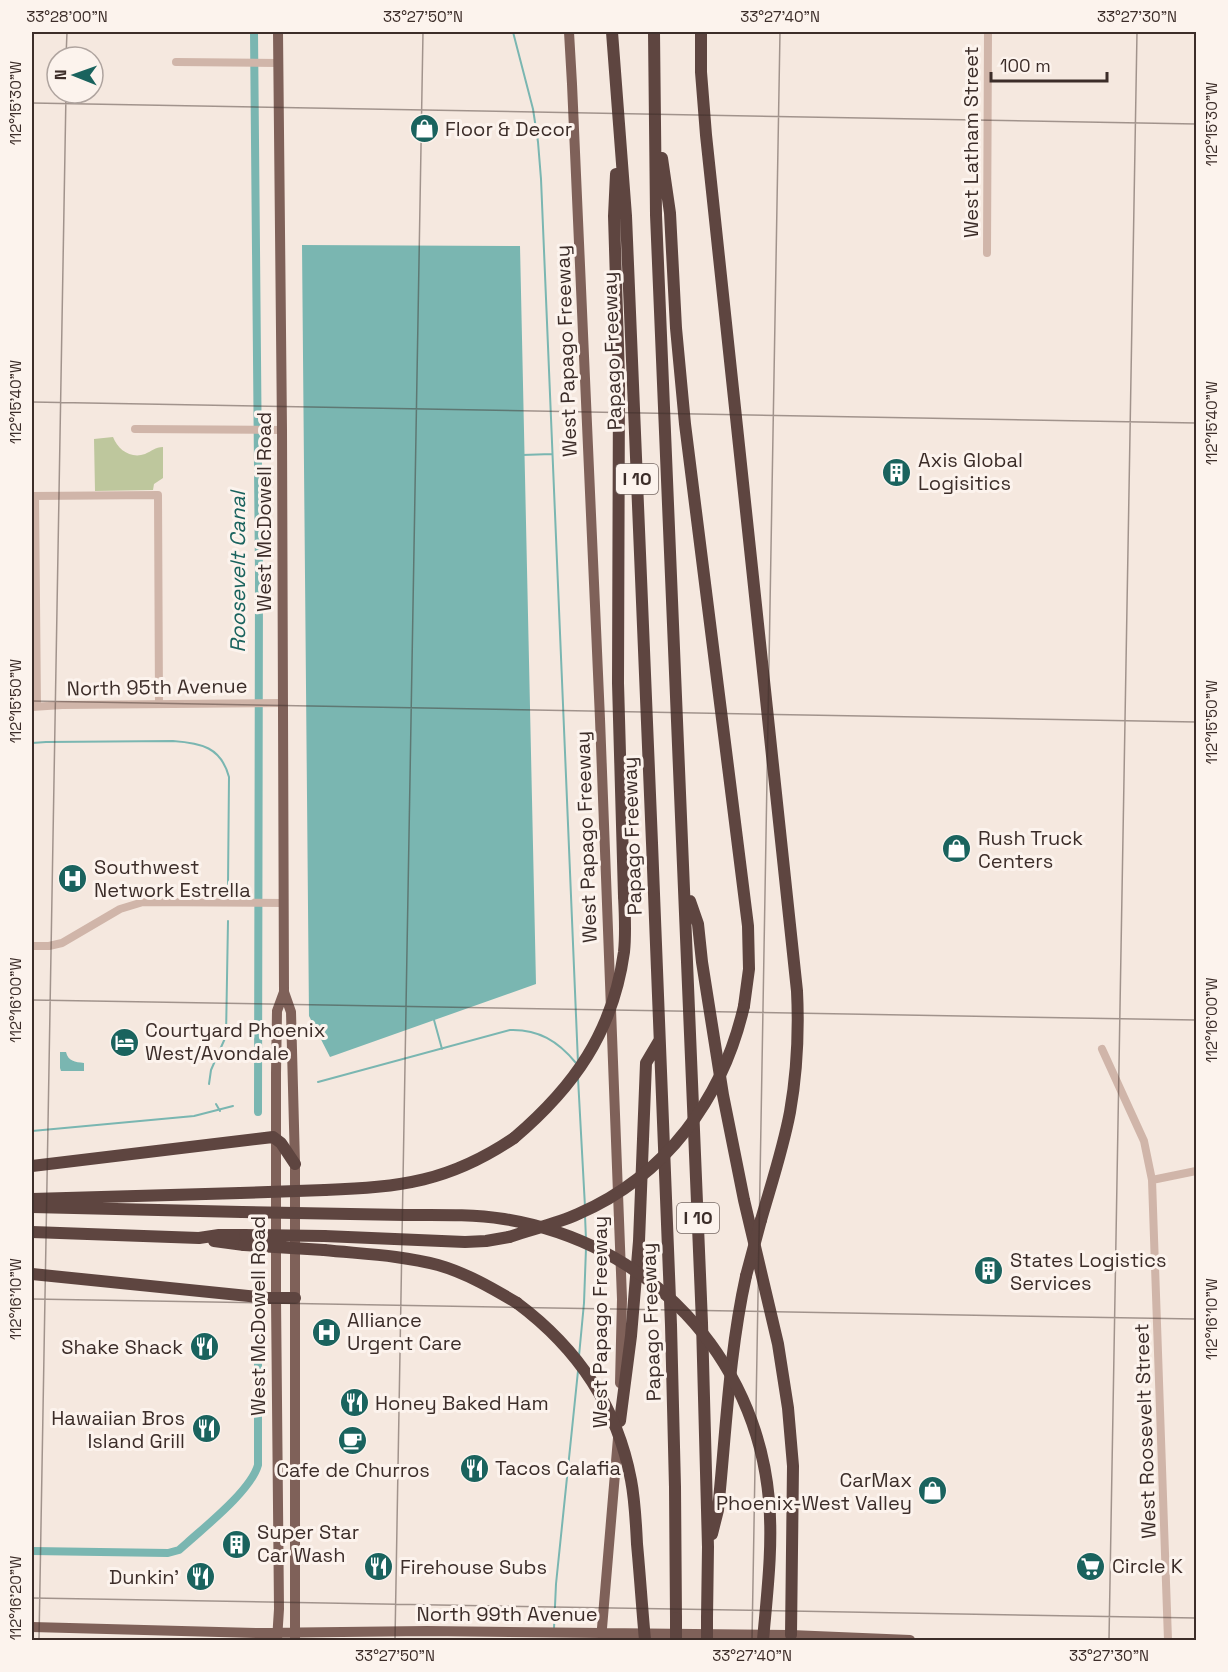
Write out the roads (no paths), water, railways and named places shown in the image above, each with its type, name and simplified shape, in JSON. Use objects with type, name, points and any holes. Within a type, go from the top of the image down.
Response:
[{"type":"highway","name":"Papago Freeway","points":[[612,32],[626,216],[660,1040],[675,1464],[676,1641]]},
{"type":"highway","name":"I 10","points":[[654,32],[656,215],[702,1323],[708,1547],[707,1641]]},
{"type":"highway","points":[[701,32],[701,72],[706,135],[797,991],[798,1045],[792,1102],[781,1153],[746,1276],[739,1311],[733,1350],[718,1510],[708,1547]]},
{"type":"highway","points":[[32,1232],[199,1238],[219,1242],[324,1236],[465,1242],[509,1237],[554,1224],[594,1206],[637,1179],[669,1152],[692,1123],[717,1081],[735,1039],[744,1006],[749,969],[748,926],[686,424],[676,328],[670,213],[656,115]]},
{"type":"highway","points":[[32,1199],[375,1188],[425,1180],[464,1166],[514,1138],[560,1094],[585,1060],[612,1004],[624,952],[625,935],[617,651],[619,379],[614,216],[617,116]]},
{"type":"highway","points":[[685,888],[698,924],[723,1095],[744,1200],[778,1344],[788,1407],[793,1466],[790,1638]]},
{"type":"highway","points":[[620,1421],[631,1336],[639,1241],[646,1063],[660,1040]]},
{"type":"highway","points":[[32,1166],[267,1137],[281,1143],[295,1164]]},
{"type":"highway","points":[[32,1207],[465,1215],[522,1222],[555,1230],[592,1245],[630,1267],[659,1288],[689,1317],[714,1349],[741,1394],[754,1427],[767,1485],[770,1518],[763,1641]]},
{"type":"highway","points":[[244,1240],[393,1256],[438,1265],[483,1283],[517,1303],[546,1326],[571,1352],[593,1383],[616,1428],[632,1482],[645,1641]]},
{"type":"highway","points":[[32,1274],[295,1298]]},
{"type":"main road","name":"West McDowell Road","points":[[278,32],[284,903],[284,992],[277,1011],[278,1637]]},
{"type":"main road","name":"West Papago Freeway","points":[[569,32],[600,719],[622,1299],[620,1421],[601,1637]]},
{"type":"main road","name":"West McDowell Road","points":[[284,992],[291,1011],[295,1164],[295,1636]]},
{"type":"main road","name":"North 99th Avenue","points":[[32,1627],[278,1637],[427,1631],[570,1632],[601,1637],[910,1641]]},
{"type":"street","name":"West Latham Street","points":[[987,253],[988,32]]},
{"type":"street","points":[[176,62],[278,63]]},
{"type":"street","points":[[135,429],[282,430]]},
{"type":"street","points":[[34,706],[33,496],[158,495],[159,704]]},
{"type":"street","name":"North 95th Avenue","points":[[34,706],[283,703]]},
{"type":"street","points":[[32,946],[62,943],[120,909],[143,902],[284,903]]},
{"type":"street","name":"West Roosevelt Street","points":[[1102,1049],[1144,1141],[1152,1180],[1168,1641]]},
{"type":"street","points":[[1152,1180],[1197,1171]]},
{"type":"water","points":[[302,245],[520,246],[536,984],[330,1057],[309,1016]]},
{"type":"water","points":[[60,1052],[66,1052],[72,1061],[84,1063],[84,1071],[61,1071]]},
{"type":"waterway","name":"Roosevelt Canal","points":[[254,32],[259,575],[258,1112]]},
{"type":"waterway","points":[[513,32],[533,109],[541,179],[578,1063]]},
{"type":"waterway","points":[[522,455],[552,454]]},
{"type":"waterway","points":[[32,743],[173,741],[201,745],[215,753],[221,759],[229,777],[228,884]]},
{"type":"waterway","points":[[209,1084],[211,1070],[226,1036],[228,921]]},
{"type":"waterway","points":[[434,1020],[442,1049]]},
{"type":"waterway","points":[[318,1082],[510,1030],[530,1032],[547,1038],[562,1048],[576,1063]]},
{"type":"waterway","points":[[578,1078],[585,1207]]},
{"type":"waterway","points":[[216,1104],[220,1111]]},
{"type":"waterway","points":[[32,1131],[194,1116],[233,1106]]},
{"type":"waterway","points":[[585,1215],[586,1240]]},
{"type":"waterway","points":[[579,1356],[586,1248]]},
{"type":"waterway","name":"Roosevelt Canal","points":[[32,1551],[168,1553],[179,1550],[227,1507],[247,1485],[258,1465],[258,1325]]},
{"type":"waterway","points":[[554,1628],[556,1584],[578,1371]]},
{"type":"place","name":"Floor & Decor","points":[[424,129]]},
{"type":"place","name":"Axis Global Logisitics","points":[[897,472]]},
{"type":"place","name":"Rush Truck Centers","points":[[957,849]]},
{"type":"place","name":"Southwest Network Estrella","points":[[73,878]]},
{"type":"place","name":"Courtyard Phoenix West/Avondale","points":[[124,1042]]},
{"type":"place","name":"States Logistics Services","points":[[989,1271]]},
{"type":"place","name":"Alliance Urgent Care","points":[[326,1332]]},
{"type":"place","name":"Shake Shack","points":[[204,1347]]},
{"type":"place","name":"Honey Baked Ham","points":[[354,1403]]},
{"type":"place","name":"Hawaiian Bros Island Grill","points":[[206,1429]]},
{"type":"place","name":"Cafe de Churros","points":[[353,1440]]},
{"type":"place","name":"Tacos Calafia","points":[[474,1468]]},
{"type":"place","name":"CarMax Phoenix-West Valley","points":[[933,1491]]},
{"type":"place","name":"Super Star Car Wash","points":[[236,1544]]},
{"type":"place","name":"Circle K","points":[[1091,1566]]},
{"type":"place","name":"Firehouse Subs","points":[[379,1567]]},
{"type":"place","name":"Dunkin'","points":[[200,1577]]}]
